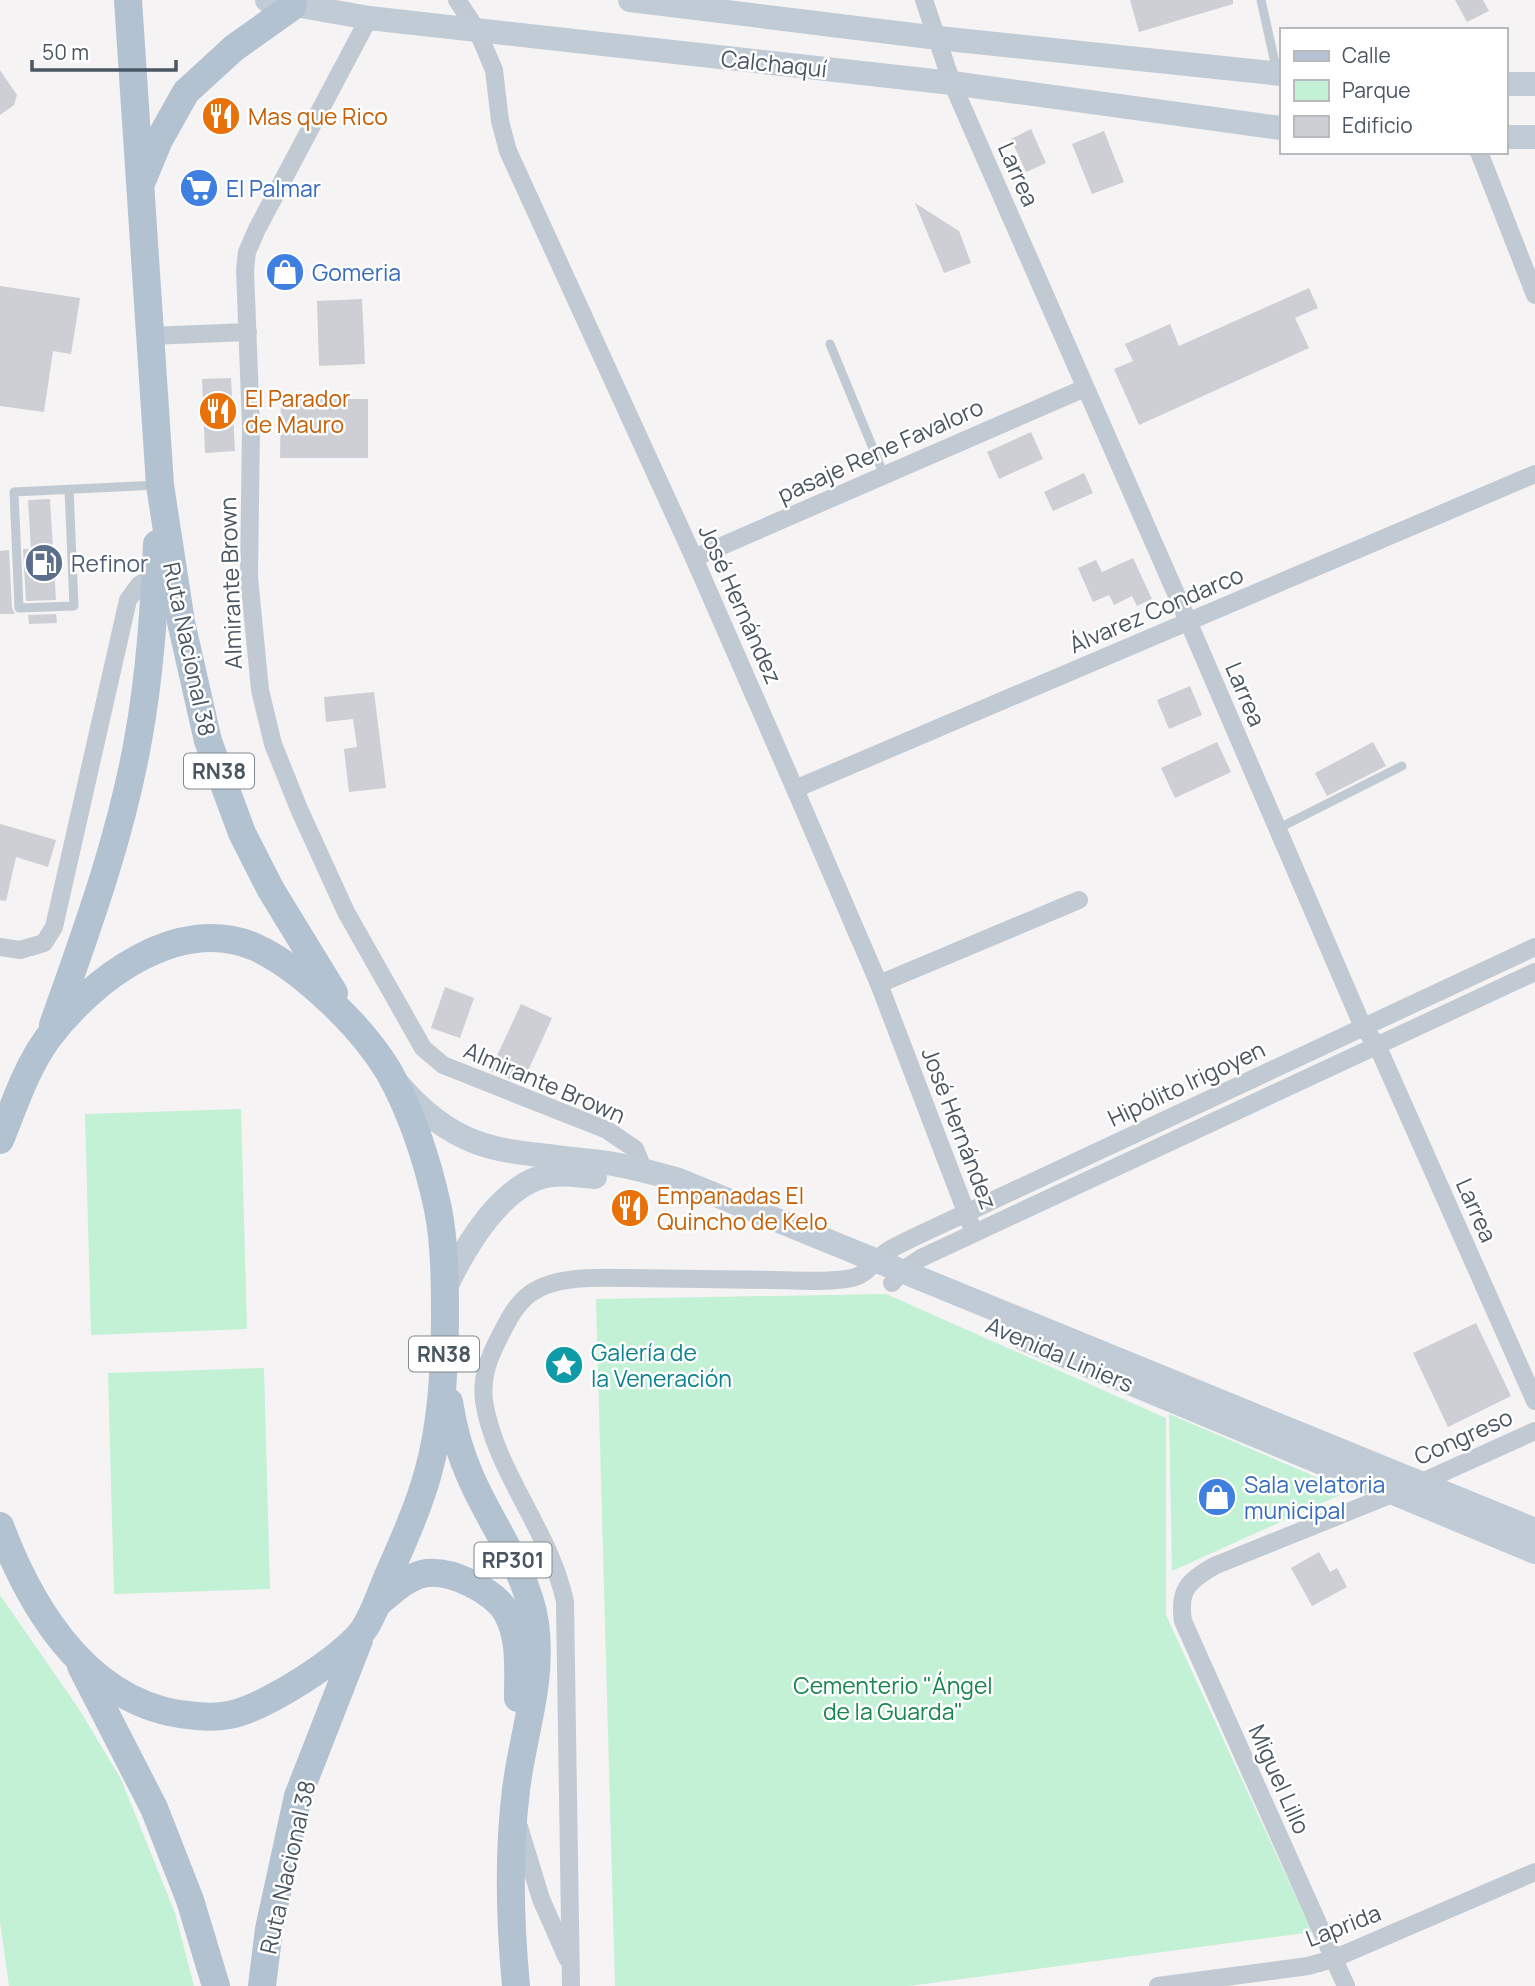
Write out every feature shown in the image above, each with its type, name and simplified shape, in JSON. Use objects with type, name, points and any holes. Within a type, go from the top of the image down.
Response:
[{"type":"main road","name":"Ruta Nacional 38","points":[[128,0],[160,485],[181,622],[208,741],[242,833],[271,890],[357,1028]]},
{"type":"main road","name":"Calchaquí","points":[[630,0],[938,38],[1279,74]]},
{"type":"main road","points":[[139,187],[159,140],[186,92],[280,3]]},
{"type":"main road","name":"Calchaquí","points":[[280,3],[369,18],[952,82],[1280,128]]},
{"type":"main road","points":[[1507,84],[1535,84]]},
{"type":"main road","points":[[1507,137],[1535,137]]},
{"type":"main road","name":"Ruta Nacional 38","points":[[48,1039],[107,864],[138,740],[153,616],[160,485]]},
{"type":"main road","name":"RN38","points":[[0,1140],[22,1084],[48,1039],[82,1001],[124,966],[153,950],[191,941],[221,939],[253,947],[277,961],[309,982],[357,1028],[389,1072],[413,1125],[438,1211],[446,1286],[440,1419],[428,1475],[369,1619],[334,1659],[308,1678],[231,1715],[198,1716],[133,1701],[76,1658]]},
{"type":"main road","points":[[389,1072],[430,1116],[450,1132],[472,1143],[580,1167]]},
{"type":"main road","points":[[446,1286],[480,1228],[514,1192],[533,1180],[580,1167]]},
{"type":"main road","name":"Avenida Liniers","points":[[580,1167],[644,1171],[679,1180],[870,1266],[1422,1482],[1535,1530]]},
{"type":"main road","name":"Avenida Liniers","points":[[580,1167],[667,1194],[870,1266]]},
{"type":"main road","name":"Avenida Liniers","points":[[897,1277],[1535,1552]]},
{"type":"main road","name":"RP301","points":[[444,1368],[458,1446],[471,1478],[516,1565],[534,1619],[538,1651],[537,1677],[519,1760],[513,1808],[511,1934],[516,1986]]},
{"type":"main road","name":"RN38","points":[[0,1526],[28,1592],[53,1630],[76,1658],[154,1808],[190,1900],[216,1986]]},
{"type":"main road","name":"RP301","points":[[369,1619],[400,1584],[422,1574],[440,1574],[470,1583],[492,1595],[507,1613],[516,1640],[519,1760]]},
{"type":"main road","name":"Ruta Nacional 38","points":[[262,1986],[269,1929],[298,1796],[369,1619]]},
{"type":"street","name":"José Hernández","points":[[457,0],[477,30],[494,70],[500,121],[508,151],[694,558],[879,984],[974,1233]]},
{"type":"street","name":"Larrea","points":[[925,0],[952,82],[1363,1027],[1377,1045],[1535,1401]]},
{"type":"street","name":"Almirante Brown","points":[[369,18],[247,252],[251,426],[249,577],[260,690],[273,744],[346,912],[424,1048],[443,1065],[607,1130],[635,1149],[644,1171]]},
{"type":"street","points":[[1480,154],[1535,295]]},
{"type":"street","points":[[150,336],[248,332]]},
{"type":"street","name":"pasaje Rene Favaloro","points":[[694,558],[1085,388]]},
{"type":"street","name":"Álvarez Condarco","points":[[795,789],[1535,474]]},
{"type":"street","points":[[0,947],[20,950],[44,943],[54,927],[128,600],[139,585],[156,575]]},
{"type":"street","points":[[879,984],[1079,900]]},
{"type":"street","name":"Hipólito Irigoyen","points":[[870,1266],[888,1250],[967,1212],[1535,947]]},
{"type":"street","name":"Hipólito Irigoyen","points":[[897,1277],[921,1258],[1535,972]]},
{"type":"street","points":[[571,1986],[565,1602],[552,1558],[498,1448],[488,1420],[483,1375],[494,1348],[518,1304],[533,1292],[560,1282],[597,1278],[850,1279],[870,1266]]},
{"type":"street","name":"Congreso","points":[[1184,1590],[1195,1578],[1214,1566],[1422,1482],[1535,1431]]},
{"type":"street","name":"Miguel Lillo","points":[[1184,1590],[1181,1608],[1183,1621],[1346,1986]]},
{"type":"street","points":[[513,1808],[541,1899],[570,1964]]},
{"type":"street","name":"Laprida","points":[[1158,1986],[1308,1966],[1333,1959],[1535,1872]]},
{"type":"lane","points":[[1261,0],[1279,74]]},
{"type":"lane","points":[[830,344],[884,475]]},
{"type":"lane","points":[[69,489],[74,606],[19,608],[14,492],[69,489],[160,485]]},
{"type":"lane","points":[[1277,829],[1402,766]]},
{"type":"green space","points":[[241,1109],[247,1329],[91,1335],[85,1114]]},
{"type":"green space","name":"Cementerio \"Ángel de la Guarda\"","points":[[886,1294],[1166,1418],[1166,1615],[1312,1932],[909,1986],[615,1986],[596,1299]]},
{"type":"green space","points":[[264,1368],[270,1589],[114,1594],[108,1373]]},
{"type":"green space","points":[[1169,1414],[1349,1491],[1172,1571]]},
{"type":"green space","points":[[0,1595],[79,1709],[121,1779],[175,1913],[194,1986],[9,1986],[0,1922]]},
{"type":"building","points":[[1130,0],[1233,0],[1233,4],[1139,32]]},
{"type":"building","points":[[1455,0],[1483,0],[1489,11],[1467,22]]},
{"type":"building","points":[[0,70],[17,95],[14,105],[0,115]]},
{"type":"building","points":[[1031,129],[1046,163],[1026,172],[1011,139]]},
{"type":"building","points":[[1104,131],[1124,182],[1092,194],[1072,144]]},
{"type":"building","points":[[915,203],[959,231],[971,263],[944,273]]},
{"type":"building","points":[[0,286],[80,298],[71,354],[53,351],[44,412],[0,406]]},
{"type":"building","points":[[1309,288],[1318,308],[1295,318],[1309,348],[1139,425],[1114,369],[1133,361],[1125,344],[1170,324],[1179,346]]},
{"type":"building","points":[[362,299],[365,364],[319,366],[317,301]]},
{"type":"building","points":[[231,378],[235,451],[205,453],[202,379]]},
{"type":"building","points":[[281,399],[368,399],[368,458],[280,458]]},
{"type":"building","points":[[1031,432],[1043,459],[999,479],[987,452]]},
{"type":"building","points":[[1084,473],[1093,493],[1053,511],[1044,492]]},
{"type":"building","points":[[50,499],[56,600],[26,601],[23,549],[31,549],[28,500]]},
{"type":"building","points":[[9,550],[12,608],[15,614],[0,614],[0,551]]},
{"type":"building","points":[[1133,558],[1152,599],[1137,606],[1132,596],[1114,605],[1109,595],[1093,602],[1078,568],[1096,560],[1102,572]]},
{"type":"building","points":[[56,614],[57,623],[29,624],[28,615]]},
{"type":"building","points":[[1190,686],[1202,715],[1169,729],[1157,700]]},
{"type":"building","points":[[374,692],[386,788],[349,792],[344,749],[357,747],[353,719],[326,722],[324,697]]},
{"type":"building","points":[[1217,742],[1231,772],[1175,798],[1161,768]]},
{"type":"building","points":[[1373,742],[1386,766],[1327,796],[1315,773]]},
{"type":"building","points":[[0,824],[56,840],[48,867],[16,857],[6,901],[0,900]]},
{"type":"building","points":[[445,987],[474,998],[460,1038],[431,1028]]},
{"type":"building","points":[[521,1004],[552,1018],[522,1084],[490,1071]]},
{"type":"building","points":[[1476,1323],[1511,1396],[1448,1427],[1413,1353]]},
{"type":"building","points":[[1319,1552],[1330,1572],[1337,1568],[1347,1587],[1312,1606],[1291,1568]]},
{"type":"place","name":"Mas que Rico","points":[[221,116]]},
{"type":"place","name":"El Palmar","points":[[199,188]]},
{"type":"place","name":"Gomeria","points":[[285,272]]},
{"type":"place","name":"El Parador de Mauro","points":[[218,411]]},
{"type":"place","name":"Refinor","points":[[44,563]]},
{"type":"place","name":"Empanadas El Quincho de Kelo","points":[[630,1208]]},
{"type":"place","name":"Galería de la Veneración","points":[[564,1365]]},
{"type":"place","name":"Sala velatoria municipal","points":[[1217,1497]]}]
